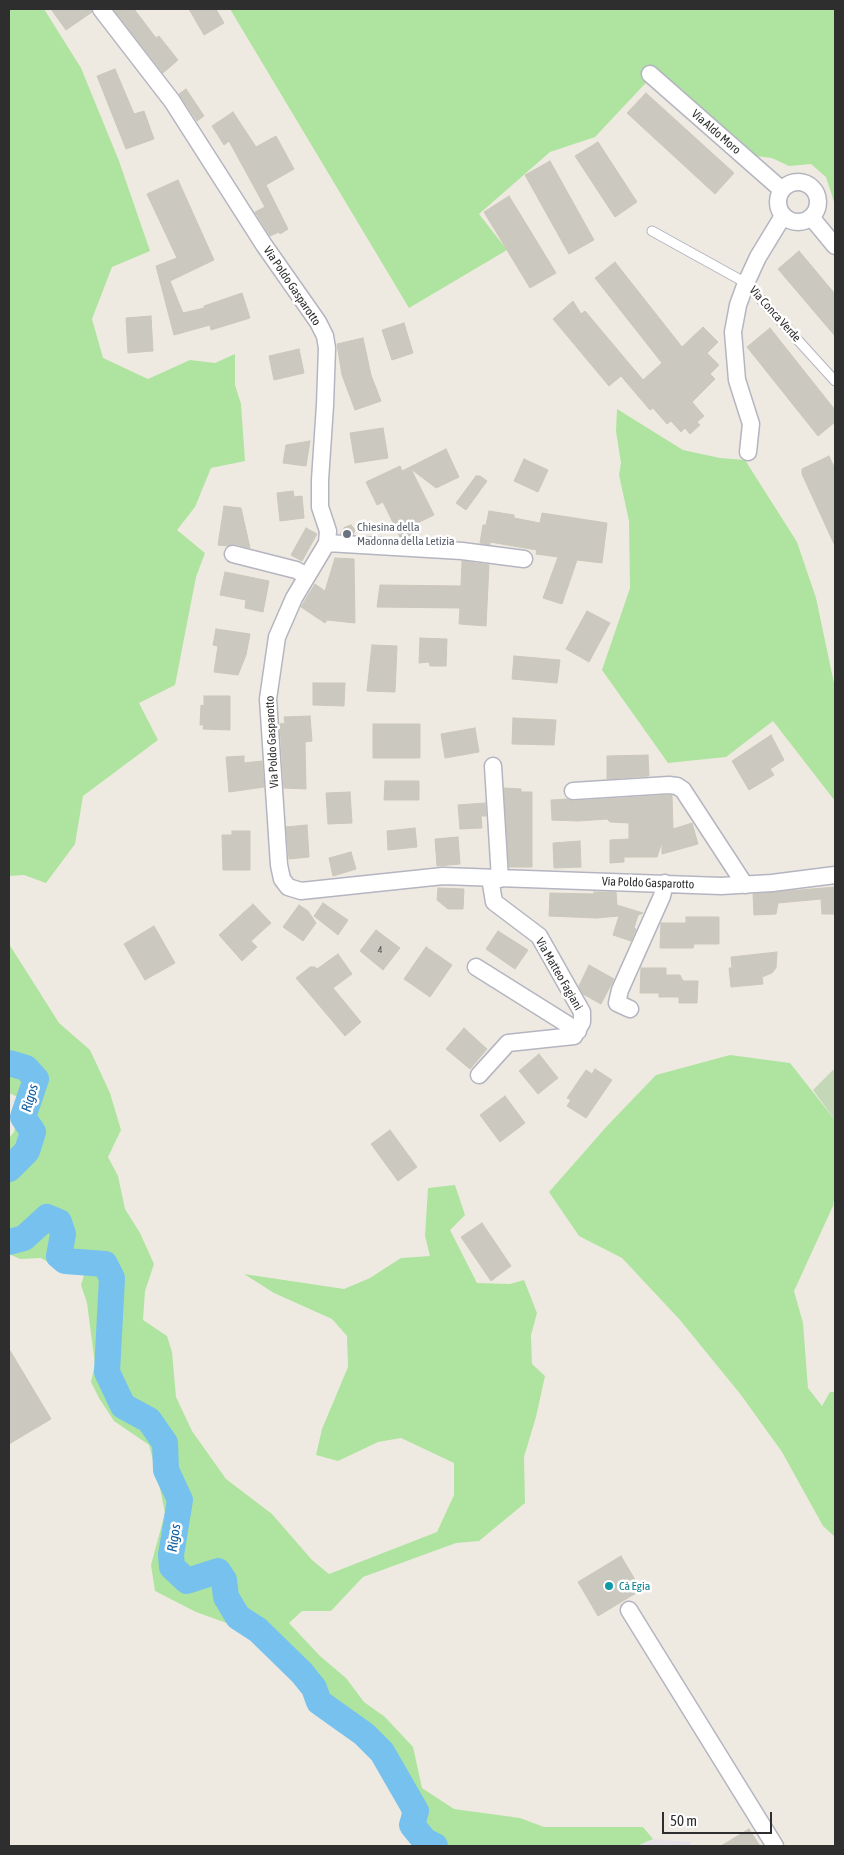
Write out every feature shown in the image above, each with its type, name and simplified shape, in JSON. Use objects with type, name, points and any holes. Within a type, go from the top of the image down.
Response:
[{"type":"street","name":"Via Poldo Gasparotto","points":[[101,9],[172,101],[264,245],[318,322],[325,336],[327,348],[320,507],[328,531],[327,543],[294,598],[277,637],[268,698],[279,865],[282,879],[288,888],[301,891],[443,876],[745,885],[835,876]]},
{"type":"street","name":"Via Aldo Moro","points":[[650,74],[782,190]]},
{"type":"street","points":[[799,182],[811,187],[818,198],[818,205],[811,217],[794,222],[784,216],[778,206],[782,190],[787,185],[799,182]]},
{"type":"street","points":[[748,452],[751,424],[737,380],[733,332],[738,305],[746,282],[758,257],[784,216]]},
{"type":"street","points":[[811,217],[835,246]]},
{"type":"street","points":[[327,543],[462,551],[524,559]]},
{"type":"street","points":[[233,554],[296,570],[307,576]]},
{"type":"street","name":"Via Matteo Fagiani","points":[[476,967],[578,1032],[582,1022],[582,1012],[539,936],[494,902],[494,766]]},
{"type":"street","points":[[573,791],[677,786],[683,790],[745,885]]},
{"type":"street","points":[[630,1009],[617,1003],[620,990],[662,896],[665,884]]},
{"type":"street","points":[[479,1075],[508,1043],[568,1038],[578,1032]]},
{"type":"street","points":[[629,1610],[775,1846]]},
{"type":"lane","name":"Via Conca Verde","points":[[652,231],[746,282],[835,381]]},
{"type":"shaded area","points":[[653,1839],[691,1842],[691,1846],[637,1846]]},
{"type":"green space","points":[[9,9],[44,9],[81,68],[119,161],[150,251],[112,267],[92,319],[103,358],[148,379],[190,360],[215,363],[235,354],[235,385],[241,404],[245,461],[211,468],[195,507],[177,530],[205,553],[196,577],[175,685],[139,703],[158,740],[83,796],[75,844],[46,883],[24,875],[9,876]]},
{"type":"green space","points":[[230,9],[835,9],[835,205],[826,177],[811,164],[789,166],[772,158],[748,155],[657,71],[595,137],[550,152],[479,214],[507,250],[409,308]]},
{"type":"green space","points":[[617,409],[683,450],[720,458],[745,460],[797,542],[816,598],[835,688],[835,801],[773,721],[726,757],[668,763],[602,670],[630,588],[629,521],[619,475],[621,463],[616,431]]},
{"type":"green space","points":[[9,944],[59,1023],[90,1050],[110,1093],[121,1130],[108,1157],[118,1176],[125,1209],[140,1233],[154,1264],[145,1291],[143,1320],[167,1336],[172,1352],[176,1397],[192,1431],[226,1479],[272,1514],[312,1560],[329,1574],[437,1532],[454,1495],[454,1463],[401,1438],[378,1442],[338,1461],[316,1455],[322,1429],[348,1367],[347,1336],[332,1319],[274,1293],[244,1274],[344,1289],[370,1278],[401,1258],[430,1256],[425,1236],[428,1188],[455,1185],[465,1215],[450,1230],[477,1283],[510,1284],[524,1280],[537,1313],[531,1335],[532,1364],[545,1376],[536,1417],[524,1457],[525,1503],[479,1541],[456,1543],[363,1577],[331,1611],[302,1611],[289,1623],[320,1656],[346,1678],[364,1702],[385,1717],[413,1747],[422,1788],[454,1809],[520,1818],[544,1827],[643,1827],[653,1839],[637,1846],[422,1846],[406,1836],[400,1806],[372,1750],[321,1714],[301,1692],[285,1667],[243,1629],[196,1612],[155,1591],[151,1565],[165,1513],[158,1479],[149,1445],[114,1421],[91,1382],[95,1364],[87,1303],[81,1285],[84,1275],[73,1273],[66,1266],[55,1266],[41,1258],[20,1259],[9,1254],[9,1138],[14,1132],[20,1098],[9,1093]]},
{"type":"green space","points":[[730,1055],[790,1063],[835,1120],[835,1193],[833,1206],[794,1291],[803,1323],[808,1388],[822,1406],[830,1392],[835,1392],[835,1537],[823,1526],[782,1452],[741,1395],[680,1320],[622,1258],[579,1236],[549,1192],[607,1126],[656,1075]]},
{"type":"green space","points":[[835,1068],[835,1120],[813,1090]]},
{"type":"building","points":[[51,9],[91,9],[92,12],[66,30]]},
{"type":"building","points":[[113,9],[134,9],[156,38],[159,36],[178,60],[163,73]]},
{"type":"building","points":[[189,9],[216,9],[224,23],[204,35]]},
{"type":"building","points":[[115,69],[134,114],[144,111],[154,139],[126,149],[97,76]]},
{"type":"building","points":[[186,89],[204,116],[197,121],[179,94]]},
{"type":"building","points":[[646,93],[734,173],[715,194],[627,113]]},
{"type":"building","points":[[233,112],[256,147],[276,136],[294,169],[266,185],[288,229],[280,234],[279,232],[270,236],[255,212],[265,207],[229,141],[224,145],[212,126]]},
{"type":"building","points":[[598,142],[637,202],[615,217],[575,156]]},
{"type":"building","points":[[550,161],[594,240],[569,254],[525,175]]},
{"type":"building","points":[[178,180],[214,260],[170,281],[183,313],[204,308],[204,306],[242,293],[250,318],[211,330],[210,325],[174,335],[156,266],[177,258],[147,194]]},
{"type":"building","points":[[509,196],[556,273],[530,288],[484,212]]},
{"type":"building","points":[[799,251],[835,294],[835,336],[778,269]]},
{"type":"building","points":[[615,262],[682,347],[703,327],[718,342],[707,353],[719,365],[710,374],[715,379],[692,402],[704,416],[697,422],[700,425],[690,434],[685,428],[681,432],[671,421],[667,424],[653,408],[650,410],[621,376],[609,386],[553,319],[573,301],[581,314],[585,311],[643,380],[662,363],[595,278]]},
{"type":"building","points":[[151,316],[153,351],[128,353],[126,318]]},
{"type":"building","points":[[404,323],[413,353],[392,360],[382,330]]},
{"type":"building","points":[[770,328],[835,410],[835,422],[818,436],[747,347]]},
{"type":"building","points":[[363,338],[371,375],[381,401],[355,410],[342,375],[337,344]]},
{"type":"building","points":[[299,349],[304,373],[274,380],[269,356]]},
{"type":"building","points":[[383,428],[388,458],[355,463],[350,433]]},
{"type":"building","points":[[310,441],[306,466],[283,463],[286,445]]},
{"type":"building","points":[[446,449],[459,477],[436,488],[411,469],[434,515],[413,525],[416,532],[404,538],[400,537],[383,502],[377,505],[366,482],[400,466],[402,471]]},
{"type":"building","points":[[829,456],[835,469],[835,546],[802,474],[802,469]]},
{"type":"building","points":[[524,459],[548,470],[538,492],[514,481]]},
{"type":"building","points":[[476,476],[480,476],[487,481],[466,510],[456,503]]},
{"type":"building","points":[[293,491],[294,497],[302,496],[304,518],[280,521],[277,493]]},
{"type":"building","points":[[224,506],[241,508],[250,548],[235,544],[227,546],[218,545]]},
{"type":"building","points":[[489,511],[514,515],[514,518],[540,523],[542,513],[607,523],[602,563],[577,560],[562,604],[543,598],[558,557],[536,554],[537,550],[490,542],[490,545],[480,543],[483,525],[486,525]]},
{"type":"building","points":[[351,525],[355,530],[353,535],[340,534],[345,527]]},
{"type":"building","points":[[306,528],[317,534],[302,561],[291,555]]},
{"type":"building","points":[[335,558],[354,559],[355,623],[327,620],[325,623],[301,607],[315,584],[325,591]]},
{"type":"building","points":[[462,561],[489,565],[486,626],[459,624],[460,608],[377,607],[380,585],[461,586]]},
{"type":"building","points":[[225,572],[269,581],[263,612],[245,608],[246,600],[220,595]]},
{"type":"building","points":[[587,611],[610,623],[589,662],[566,649]]},
{"type":"building","points":[[216,629],[250,634],[246,655],[238,675],[214,672],[218,646],[213,645]]},
{"type":"building","points":[[420,638],[447,639],[446,666],[430,666],[429,662],[419,663]]},
{"type":"building","points":[[372,645],[397,646],[395,692],[367,691]]},
{"type":"building","points":[[514,656],[560,660],[557,683],[512,679]]},
{"type":"building","points":[[313,683],[345,683],[344,706],[313,705]]},
{"type":"building","points":[[204,696],[230,696],[230,730],[203,729],[204,725],[200,725],[201,705],[204,706]]},
{"type":"building","points":[[310,716],[312,741],[305,742],[306,789],[284,788],[280,724],[285,723],[284,717]]},
{"type":"building","points":[[513,718],[556,720],[554,745],[512,744]]},
{"type":"building","points":[[373,724],[420,724],[420,758],[373,758]]},
{"type":"building","points":[[475,728],[479,752],[445,758],[441,734]]},
{"type":"building","points":[[771,735],[784,760],[770,769],[774,775],[749,790],[732,761]]},
{"type":"building","points":[[648,755],[649,776],[607,779],[607,756]]},
{"type":"building","points":[[244,756],[244,763],[262,761],[264,787],[229,792],[226,757]]},
{"type":"building","points":[[385,781],[419,781],[419,800],[384,800]]},
{"type":"building","points":[[504,788],[521,789],[521,792],[532,792],[532,867],[509,867]]},
{"type":"building","points":[[350,792],[352,823],[328,824],[326,793]]},
{"type":"building","points":[[672,795],[673,829],[692,823],[698,844],[662,854],[662,842],[657,857],[624,857],[624,862],[610,863],[610,840],[629,839],[629,823],[610,822],[607,819],[552,820],[551,800],[567,799],[574,801]]},
{"type":"building","points":[[485,803],[486,816],[481,816],[482,828],[460,829],[458,805]]},
{"type":"building","points":[[307,825],[309,857],[289,859],[286,827]]},
{"type":"building","points":[[415,828],[417,847],[388,850],[387,831]]},
{"type":"building","points":[[232,831],[250,831],[250,870],[223,870],[222,835],[232,835]]},
{"type":"building","points":[[458,837],[460,864],[437,866],[435,839]]},
{"type":"building","points":[[580,841],[581,867],[554,868],[553,843]]},
{"type":"building","points":[[351,852],[356,869],[333,876],[329,858]]},
{"type":"building","points":[[835,887],[835,914],[822,914],[821,899],[778,903],[776,914],[754,915],[753,894]]},
{"type":"building","points":[[438,888],[464,889],[463,909],[448,909],[437,900]]},
{"type":"building","points":[[594,892],[616,892],[617,905],[643,913],[638,915],[634,928],[636,929],[631,941],[613,935],[619,916],[596,918],[549,916],[550,893],[594,894]]},
{"type":"building","points":[[323,903],[348,920],[338,935],[314,916]]},
{"type":"building","points":[[253,904],[271,923],[251,941],[257,947],[242,961],[219,935]]},
{"type":"building","points":[[299,905],[308,911],[316,923],[303,941],[283,927]]},
{"type":"building","points":[[686,917],[719,917],[719,944],[694,944],[693,948],[660,948],[661,923],[686,923]]},
{"type":"building","points":[[154,926],[175,963],[145,980],[124,944]]},
{"type":"building","points":[[376,930],[400,948],[383,970],[360,951]]},
{"type":"building","points":[[498,931],[528,950],[515,969],[486,949]]},
{"type":"building","points":[[426,947],[452,965],[430,997],[404,979]]},
{"type":"building","points":[[777,952],[776,968],[772,973],[762,977],[763,984],[731,987],[729,968],[732,968],[731,957]]},
{"type":"building","points":[[338,954],[352,974],[333,988],[361,1022],[345,1036],[296,978],[310,967],[317,969]]},
{"type":"building","points":[[589,965],[614,979],[601,1004],[583,994],[579,986]]},
{"type":"building","points":[[641,968],[666,968],[666,975],[680,975],[683,981],[698,981],[697,1003],[679,1003],[679,997],[659,997],[659,993],[640,993]]},
{"type":"building","points":[[464,1028],[487,1049],[470,1069],[446,1049]]},
{"type":"building","points":[[539,1054],[558,1078],[538,1094],[519,1071]]},
{"type":"building","points":[[595,1069],[612,1080],[586,1118],[567,1106],[571,1100],[567,1098],[586,1070],[592,1074]]},
{"type":"building","points":[[505,1096],[525,1123],[500,1142],[480,1115]]},
{"type":"building","points":[[390,1130],[417,1167],[398,1181],[371,1144]]},
{"type":"building","points":[[482,1223],[511,1266],[491,1281],[461,1237]]},
{"type":"building","points":[[9,1349],[51,1419],[9,1444]]},
{"type":"building","name":"Cà Egia","points":[[621,1556],[641,1590],[598,1616],[578,1582]]},
{"type":"building","points":[[749,1829],[760,1846],[721,1846]]},
{"type":"waterway","name":"Rigos","points":[[9,1063],[26,1068],[36,1079],[23,1117],[33,1132],[27,1151],[9,1169]]},
{"type":"waterway","name":"Rigos","points":[[9,1242],[24,1238],[47,1217],[59,1222],[63,1234],[59,1256],[65,1261],[105,1264],[112,1278],[107,1372],[123,1406],[149,1420],[165,1443],[166,1470],[180,1500],[171,1555],[172,1567],[187,1581],[218,1571],[224,1580],[226,1597],[238,1617],[258,1630],[302,1673],[314,1688],[319,1702],[364,1734],[382,1752],[416,1811],[412,1825],[425,1841],[435,1846]]},
{"type":"place","name":"Chiesina della Madonna della Letizia","points":[[347,534]]},
{"type":"place","name":"Cà Egia","points":[[609,1586]]}]
